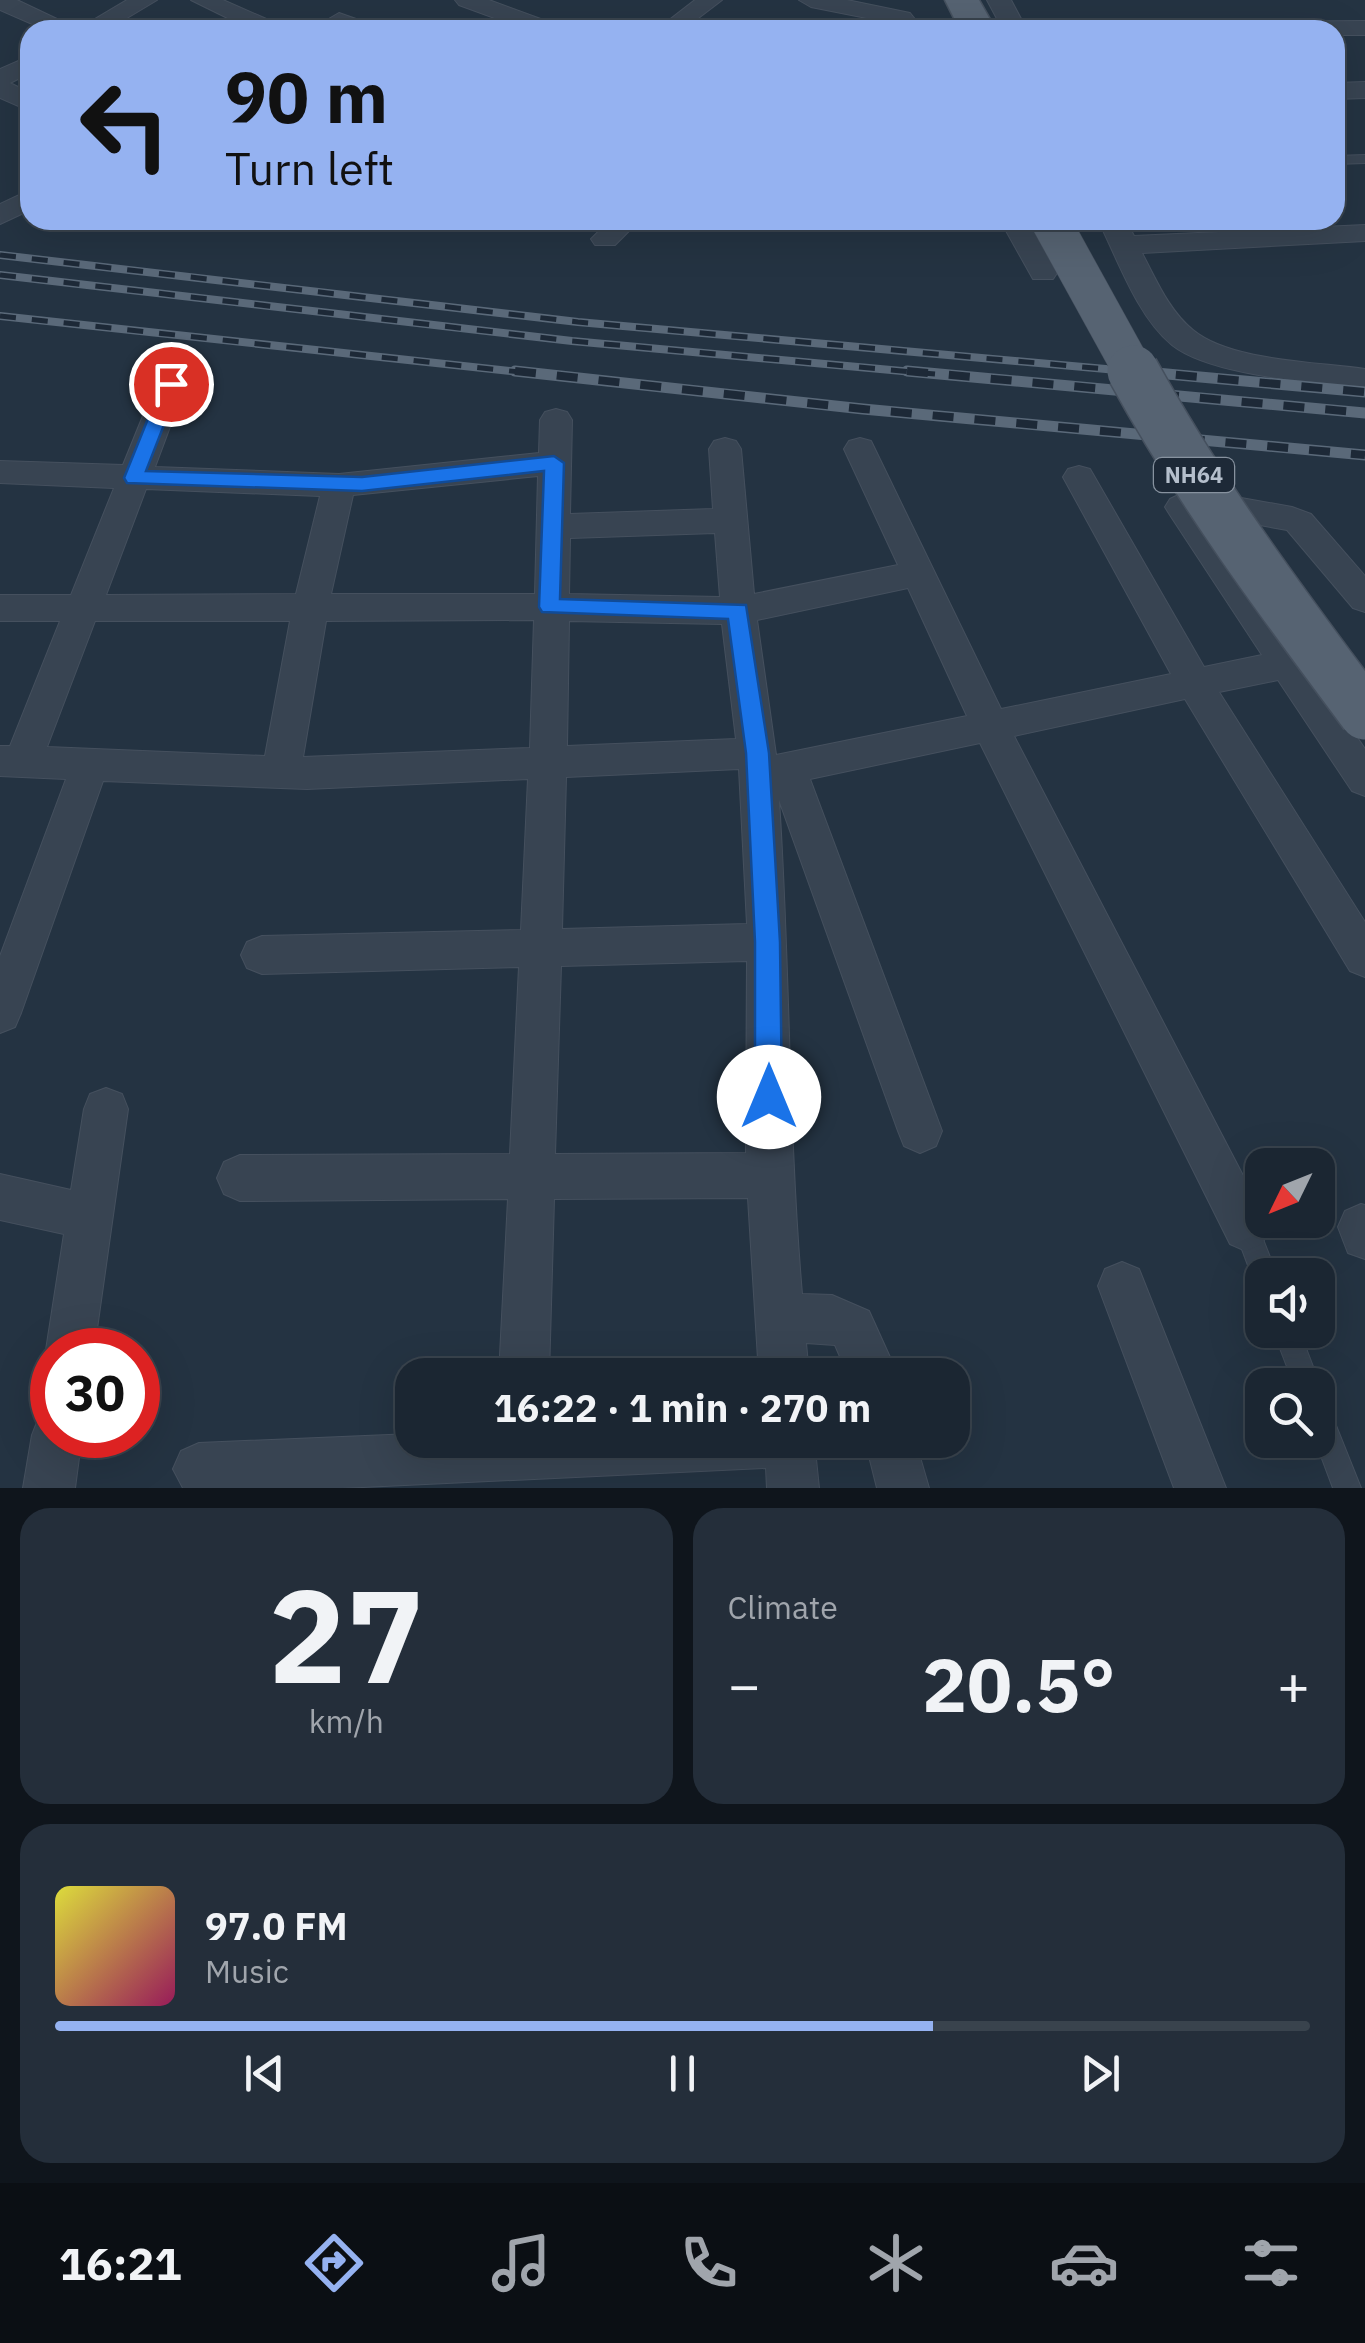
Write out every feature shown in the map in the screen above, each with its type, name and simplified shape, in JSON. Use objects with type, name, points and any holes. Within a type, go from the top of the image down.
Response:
[{"type":"main road","name":"NH64","points":[[1055,230],[1178,453],[1278,598],[1365,714]]},
{"type":"main road","name":"NH64","points":[[1085,230],[1127,309],[1265,526],[1365,663]]},
{"type":"street","points":[[108,20],[145,0]]},
{"type":"street","points":[[203,0],[249,20]]},
{"type":"street","points":[[467,0],[521,20]]},
{"type":"street","points":[[682,20],[710,0]]},
{"type":"street","points":[[810,0],[902,16]]},
{"type":"street","points":[[0,1],[43,20]]},
{"type":"street","points":[[850,20],[861,10]]},
{"type":"street","points":[[1019,230],[1043,273]]},
{"type":"street","points":[[1365,259],[1357,233],[1125,245],[1174,329],[1198,348],[1223,356],[1365,380]]},
{"type":"street","points":[[171,384],[82,611],[11,762],[281,772],[548,761],[767,766],[991,727],[1286,664]]},
{"type":"street","points":[[525,1358],[548,761],[556,420]]},
{"type":"street","points":[[725,449],[738,611],[767,766],[770,1175],[783,1358]]},
{"type":"street","points":[[860,449],[991,727],[1245,1226]]},
{"type":"street","points":[[0,472],[340,485],[554,463]]},
{"type":"street","points":[[1079,477],[1195,684],[1365,958]]},
{"type":"street","points":[[281,772],[310,608],[340,485]]},
{"type":"street","points":[[1365,599],[1299,522],[1280,515],[1185,502],[1182,512],[1365,780]]},
{"type":"street","points":[[552,527],[731,520]]},
{"type":"street","points":[[0,608],[82,611],[549,607],[738,611],[919,573]]},
{"type":"street","points":[[0,1013],[90,764]]},
{"type":"street","points":[[767,766],[920,1131]]},
{"type":"street","points":[[262,955],[768,942]]},
{"type":"street","points":[[73,1328],[106,1109]]},
{"type":"street","points":[[240,1178],[770,1175]]},
{"type":"street","points":[[0,1197],[90,1217]]},
{"type":"street","points":[[1122,1286],[1200,1488]]},
{"type":"street","points":[[780,1319],[836,1319],[853,1325],[864,1342],[868,1358]]},
{"type":"street","points":[[49,1488],[54,1458]]},
{"type":"street","points":[[200,1469],[723,1458]]},
{"type":"street","points":[[895,1458],[903,1488]]},
{"type":"lane","points":[[1335,1457],[1347,1488]]},
{"type":"railway","points":[[0,255],[578,322],[1162,374]]},
{"type":"railway","points":[[0,275],[572,341],[935,374]]},
{"type":"railway","points":[[0,316],[538,374]]},
{"type":"railway","points":[[515,371],[863,409],[1365,455]]},
{"type":"railway","points":[[907,371],[1365,413]]},
{"type":"railway","points":[[1134,371],[1365,392]]},
{"type":"route","points":[[171,384],[134,478],[362,484],[554,463],[549,607],[738,611],[757,753],[768,942],[769,1097]]}]
